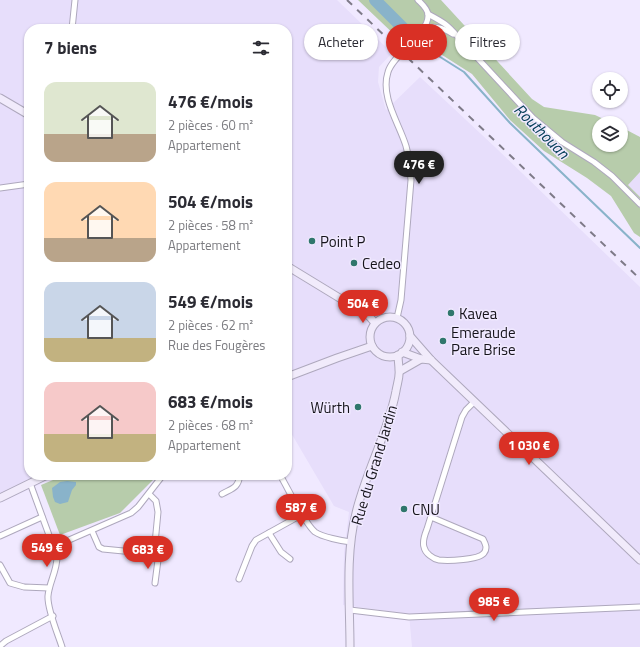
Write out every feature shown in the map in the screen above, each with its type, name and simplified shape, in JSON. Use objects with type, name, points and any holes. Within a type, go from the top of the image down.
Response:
[{"type":"street","points":[[73,24],[75,0]]},
{"type":"street","points":[[418,0],[424,6],[428,14],[449,26],[455,33]]},
{"type":"street","points":[[425,24],[428,14]]},
{"type":"street","points":[[395,60],[388,72],[386,79],[388,98],[402,133],[410,165],[411,180],[401,300],[397,318]]},
{"type":"street","points":[[479,60],[533,118],[562,142],[594,162],[612,176],[640,204]]},
{"type":"street","points":[[0,98],[24,112]]},
{"type":"street","points":[[0,188],[24,185]]},
{"type":"street","points":[[292,269],[369,316],[375,322]]},
{"type":"street","points":[[431,360],[400,354],[386,356],[380,354],[372,346],[370,338],[371,330],[375,322],[386,317],[397,318],[406,325],[410,336],[431,360],[640,560]]},
{"type":"street","points":[[400,354],[408,345],[410,336]]},
{"type":"street","points":[[292,375],[372,346]]},
{"type":"street","name":"Rue du Grand Jardin","points":[[350,647],[351,542],[356,514],[365,483],[387,425],[394,401],[400,371],[400,354]]},
{"type":"street","points":[[400,371],[421,358]]},
{"type":"street","points":[[431,517],[483,538],[486,544],[484,554],[471,559],[439,560],[429,555],[424,548],[423,542],[462,417],[466,410],[474,402]]},
{"type":"street","points":[[0,498],[36,480]]},
{"type":"street","points":[[53,547],[131,513],[149,494],[159,480]]},
{"type":"street","points":[[222,494],[235,487],[239,483],[239,480]]},
{"type":"street","points":[[283,480],[315,532],[351,542]]},
{"type":"street","points":[[30,483],[57,557],[57,564],[49,588],[48,602],[62,647]]},
{"type":"street","points":[[149,494],[156,501],[158,512],[154,554],[158,560],[155,582]]},
{"type":"street","points":[[239,579],[252,546],[256,540],[303,514]]},
{"type":"street","points":[[0,536],[42,517]]},
{"type":"street","points":[[92,530],[99,547],[103,549],[154,554]]},
{"type":"street","points":[[269,533],[281,552],[290,559]]},
{"type":"street","points":[[0,565],[10,583],[24,587],[49,588]]},
{"type":"street","points":[[350,610],[409,617],[640,607]]},
{"type":"street","points":[[0,646],[6,641],[52,616]]},
{"type":"shaded area","points":[[0,0],[337,0],[362,24],[304,24],[304,60],[378,60],[378,40],[386,47],[386,59],[379,67],[378,82],[386,110],[420,77],[640,287],[640,647],[412,647],[409,614],[343,605],[344,553],[349,512],[334,506],[292,435],[292,24],[24,24],[24,480],[48,480],[0,503]]},
{"type":"shaded area","points":[[640,172],[640,208],[622,190]]},
{"type":"green space","points":[[358,0],[441,0],[463,24],[455,24],[455,60],[496,60],[532,99],[544,107],[597,116],[592,116],[592,152],[628,152],[628,131],[640,137],[640,172],[628,185],[640,197],[640,199],[626,186],[622,190],[640,208],[640,237],[634,233],[611,196],[587,178],[544,151],[510,120],[472,74],[447,58],[447,24],[386,24],[386,27]]},
{"type":"green space","points":[[53,480],[153,480],[120,513],[60,535],[41,485]]},
{"type":"water","points":[[60,482],[76,482],[68,502],[60,504],[55,502],[52,488]]},
{"type":"waterway","name":"Routhouan","points":[[375,0],[399,24]]},
{"type":"waterway","name":"Routhouan","points":[[445,60],[464,72],[510,123],[640,248]]},
{"type":"railway","points":[[347,0],[640,279]]},
{"type":"place","name":"Point P","points":[[312,241]]},
{"type":"place","name":"Cedeo","points":[[354,263]]},
{"type":"place","name":"Kavea","points":[[451,313]]},
{"type":"place","name":"Emeraude Pare Brise","points":[[443,341]]},
{"type":"place","name":"Würth","points":[[358,407]]},
{"type":"place","name":"CNU","points":[[404,509]]}]
